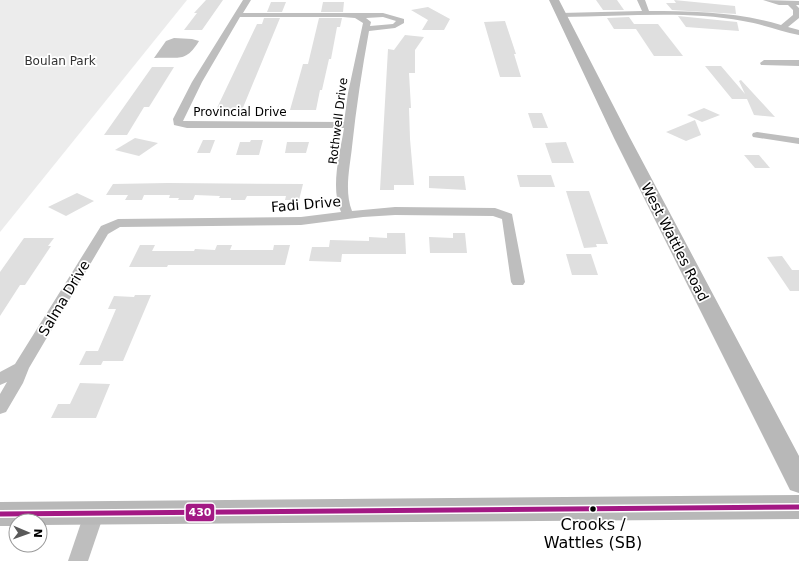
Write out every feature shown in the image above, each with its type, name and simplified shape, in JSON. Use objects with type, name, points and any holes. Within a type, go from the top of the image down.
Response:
[{"type":"street","name":"Provincial Drive","points":[[247,0],[190,95],[178,119],[178,122],[187,125],[349,125]]},
{"type":"street","points":[[641,0],[646,13]]},
{"type":"street","points":[[767,0],[799,3]]},
{"type":"street","points":[[783,27],[797,16],[797,10],[790,3]]},
{"type":"street","points":[[558,8],[716,16],[751,20],[783,27],[799,33]]},
{"type":"street","name":"West Wattles Road","points":[[558,8],[622,138],[799,482]]},
{"type":"street","points":[[238,15],[389,15],[399,19],[400,21],[395,26],[365,29],[367,22],[357,16]]},
{"type":"street","name":"Rothwell Drive","points":[[348,215],[344,203],[342,186],[352,92],[365,29]]},
{"type":"street","points":[[764,63],[799,63]]},
{"type":"street","points":[[757,135],[799,141]]},
{"type":"street","name":"Fadi Drive","points":[[106,229],[118,223],[126,222],[301,221],[395,211],[489,211],[502,213],[508,217],[518,282]]},
{"type":"street","name":"Salma Drive","points":[[0,408],[15,383],[21,368],[106,229]]},
{"type":"street","points":[[0,379],[21,368]]},
{"type":"street","points":[[0,514],[799,507]]},
{"type":"street","points":[[78,561],[94,514]]},
{"type":"green space","name":"Boulan Park","points":[[0,0],[187,0],[0,232]]},
{"type":"shaded area","points":[[174,38],[199,41],[185,56],[175,58],[154,58],[166,41]]},
{"type":"building","points":[[206,0],[223,0],[202,30],[184,30],[197,13],[194,13]]},
{"type":"building","points":[[596,0],[617,0],[624,10],[603,10]]},
{"type":"building","points":[[674,0],[735,6],[736,14],[672,10],[666,3],[676,3]]},
{"type":"building","points":[[271,2],[286,2],[282,12],[267,12]]},
{"type":"building","points":[[323,2],[344,2],[343,12],[321,12]]},
{"type":"building","points":[[428,7],[450,19],[444,30],[422,30],[428,20],[411,10]]},
{"type":"building","points":[[678,16],[737,22],[739,31],[686,27]]},
{"type":"building","points":[[629,17],[634,24],[658,24],[683,56],[654,56],[636,29],[614,29],[607,18]]},
{"type":"building","points":[[264,18],[280,18],[242,110],[216,110],[257,24],[262,24]]},
{"type":"building","points":[[319,18],[342,18],[340,27],[337,27],[331,59],[329,59],[316,110],[290,110],[303,64],[308,64]]},
{"type":"building","points":[[505,21],[516,54],[514,54],[521,77],[500,77],[484,22]]},
{"type":"building","points":[[405,35],[424,37],[415,50],[415,73],[409,73],[411,108],[409,108],[410,139],[414,185],[394,185],[394,190],[380,190],[388,49],[394,50]]},
{"type":"building","points":[[705,66],[721,66],[745,94],[739,81],[741,80],[775,117],[754,115],[747,99],[732,99]]},
{"type":"building","points":[[152,67],[174,67],[149,107],[144,107],[127,135],[104,135]]},
{"type":"building","points":[[704,108],[720,115],[702,122],[687,115]]},
{"type":"building","points":[[528,113],[542,113],[548,128],[533,128]]},
{"type":"building","points":[[695,120],[701,135],[686,141],[666,132]]},
{"type":"building","points":[[135,138],[158,143],[139,156],[115,150]]},
{"type":"building","points":[[203,140],[215,140],[210,153],[197,153]]},
{"type":"building","points":[[251,140],[263,140],[259,155],[236,155],[240,142],[250,142]]},
{"type":"building","points":[[287,142],[309,142],[306,153],[285,153]]},
{"type":"building","points":[[566,142],[574,163],[552,163],[545,143]]},
{"type":"building","points":[[744,155],[759,155],[770,168],[755,168]]},
{"type":"building","points":[[517,175],[551,175],[555,187],[520,187]]},
{"type":"building","points":[[429,176],[464,176],[466,190],[429,188]]},
{"type":"building","points":[[113,184],[303,184],[299,200],[285,200],[286,196],[247,196],[245,200],[231,200],[231,198],[219,198],[220,196],[195,195],[193,200],[178,200],[179,198],[169,198],[170,195],[144,195],[142,200],[125,200],[128,195],[106,195]]},
{"type":"building","points":[[566,191],[589,191],[608,244],[596,244],[597,247],[584,248]]},
{"type":"building","points":[[77,193],[94,201],[66,216],[48,207]]},
{"type":"building","points":[[387,233],[405,233],[406,254],[342,254],[341,262],[309,261],[312,247],[329,247],[330,240],[369,241],[369,237],[387,238]]},
{"type":"building","points":[[453,233],[465,233],[467,253],[430,253],[429,237],[453,238]]},
{"type":"building","points":[[24,238],[54,238],[48,246],[51,246],[25,285],[20,285],[0,316],[0,272]]},
{"type":"building","points":[[140,245],[155,245],[152,251],[194,251],[195,249],[215,250],[217,245],[232,245],[230,250],[273,250],[274,245],[290,245],[285,265],[168,265],[167,267],[129,267]]},
{"type":"building","points":[[566,254],[591,254],[598,275],[572,275]]},
{"type":"building","points":[[782,256],[792,270],[799,270],[799,291],[790,291],[767,257]]},
{"type":"building","points":[[135,295],[151,295],[123,361],[103,361],[101,365],[79,365],[86,351],[98,351],[116,309],[108,309],[114,296],[134,297]]},
{"type":"building","points":[[80,383],[110,384],[96,418],[51,418],[58,404],[70,404]]},
{"type":"transit line","name":"430","points":[[0,514],[799,507]]},
{"type":"place","name":"Crooks / Wattles (SB)","points":[[593,509]]}]
